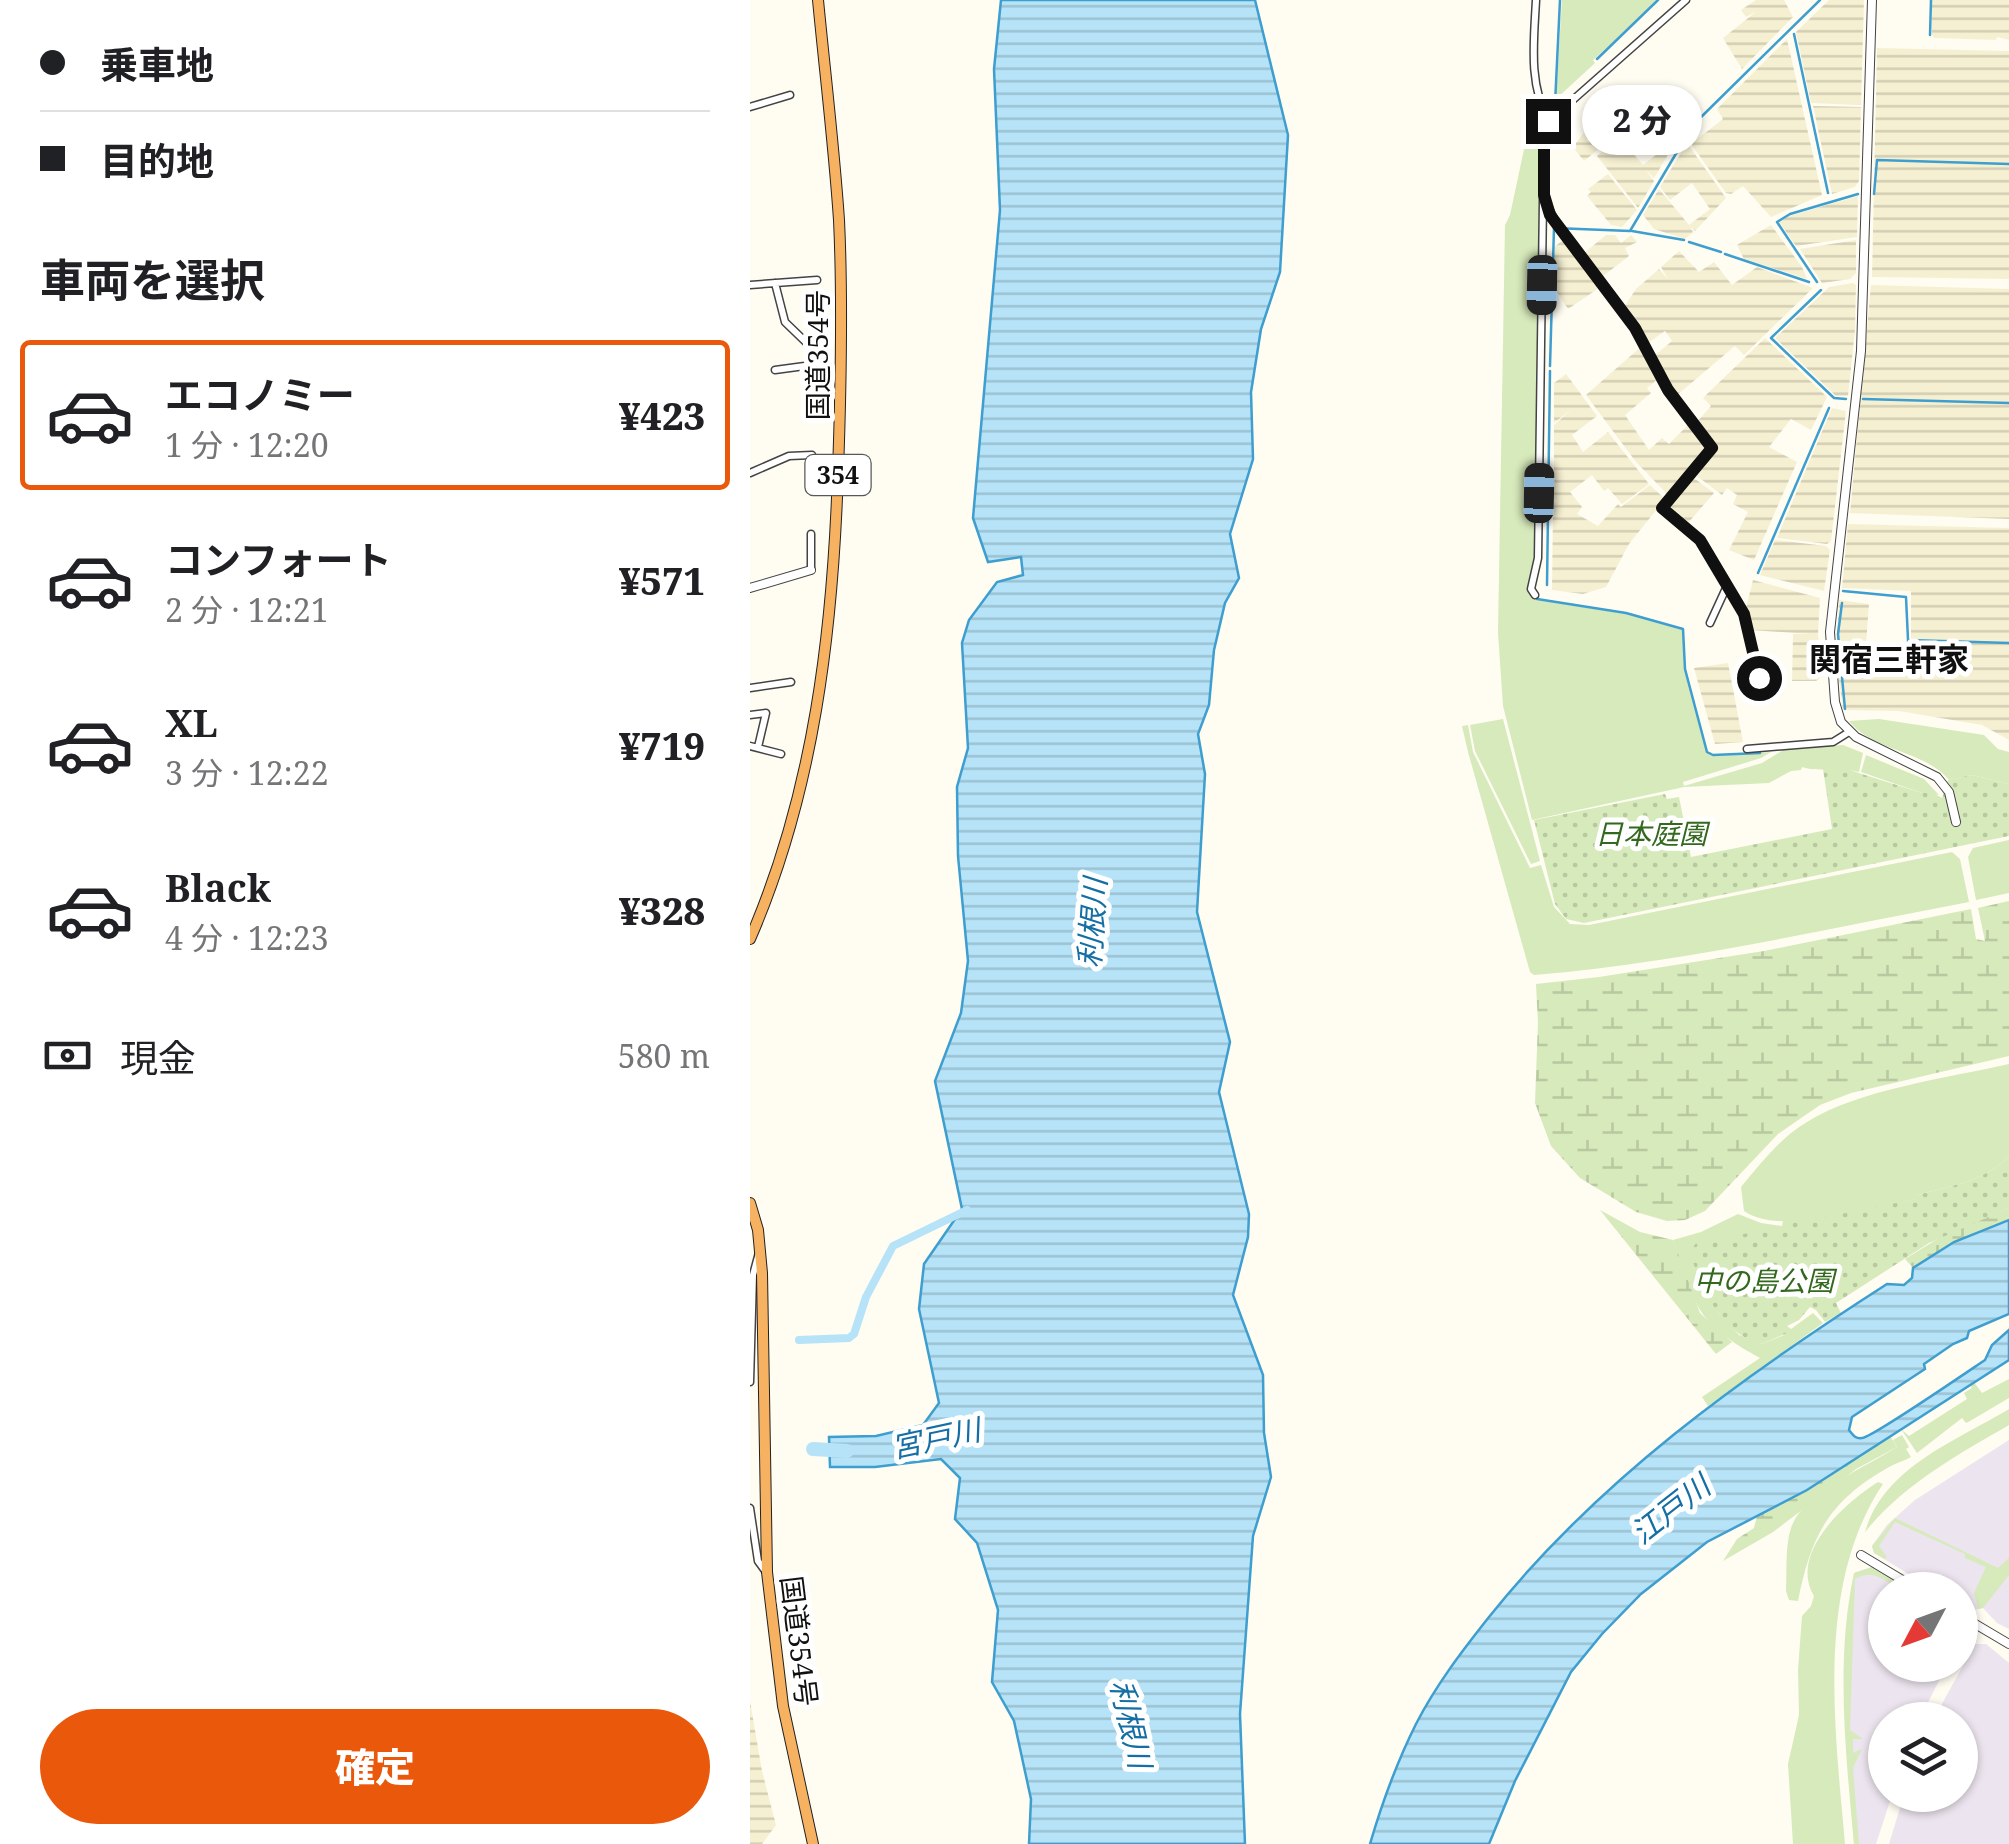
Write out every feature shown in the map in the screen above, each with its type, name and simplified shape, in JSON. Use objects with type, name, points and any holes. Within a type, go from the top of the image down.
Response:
[{"type":"highway","name":"国道354号","points":[[750,939],[790,823],[807,755],[827,650],[834,570],[843,367],[841,280],[818,0]]},
{"type":"highway","name":"国道354号","points":[[750,1203],[761,1248],[767,1572],[783,1706],[813,1844]]},
{"type":"street","points":[[1536,0],[1534,74],[1548,121]]},
{"type":"street","points":[[1535,594],[1531,586],[1538,558],[1544,130],[1548,121],[1686,0]]},
{"type":"street","points":[[1872,0],[1861,351],[1830,632],[1834,702],[1849,732],[1937,777],[1949,792],[1956,822]]},
{"type":"street","points":[[750,107],[790,94]]},
{"type":"street","points":[[1544,195],[1557,224],[1635,328],[1668,390],[1712,448],[1662,508],[1700,540],[1744,614],[1759,678],[1753,693]]},
{"type":"street","points":[[750,286],[816,280]]},
{"type":"street","points":[[775,283],[786,322],[813,348],[812,365],[775,370]]},
{"type":"street","points":[[750,473],[789,456],[812,455]]},
{"type":"street","points":[[750,588],[811,570],[811,534]]},
{"type":"street","points":[[1710,623],[1727,586]]},
{"type":"street","points":[[750,688],[791,682]]},
{"type":"street","points":[[750,715],[766,713],[754,746],[781,754]]},
{"type":"street","points":[[1747,749],[1834,742],[1849,732]]},
{"type":"street","points":[[750,1382],[753,1275],[761,1248]]},
{"type":"street","points":[[750,1508],[758,1561],[767,1572]]},
{"type":"street","points":[[1862,1555],[1890,1572]]},
{"type":"street","points":[[1978,1625],[2009,1644]]},
{"type":"shaded area","points":[[1756,0],[1784,0],[1793,17],[1742,69],[1723,38],[1757,11],[1746,17],[1741,10]]},
{"type":"shaded area","points":[[1829,0],[1864,0],[1861,105],[1811,103],[1796,32]]},
{"type":"shaded area","points":[[1932,0],[2009,0],[2009,40],[1934,38]]},
{"type":"shaded area","points":[[1787,39],[1822,195],[1771,217],[1743,186],[1726,193],[1691,144],[1723,119],[1717,109]]},
{"type":"shaded area","points":[[1877,48],[2009,51],[2009,279],[1872,277]]},
{"type":"shaded area","points":[[1813,106],[1861,107],[1859,181],[1855,187],[1832,194]]},
{"type":"shaded area","points":[[1663,107],[1680,135],[1654,178],[1646,170],[1654,181],[1638,208],[1597,156],[1619,137],[1643,165],[1666,147],[1646,119]]},
{"type":"shaded area","points":[[1625,108],[1634,120],[1584,161],[1573,147],[1585,131],[1582,124],[1596,113],[1600,118],[1608,112],[1613,117]]},
{"type":"shaded area","points":[[1687,143],[1726,198],[1695,231],[1690,227],[1693,232],[1685,239],[1654,229],[1643,215],[1659,189],[1689,225],[1710,209],[1692,183],[1670,200],[1660,187]]},
{"type":"shaded area","points":[[1608,174],[1637,210],[1622,227],[1611,225],[1587,196],[1591,192],[1588,189]]},
{"type":"shaded area","points":[[1858,196],[1857,237],[1796,246],[1779,222],[1789,216]]},
{"type":"shaded area","points":[[1771,225],[1807,279],[1744,259],[1737,245]]},
{"type":"shaded area","points":[[1606,235],[1615,235],[1621,243],[1631,235],[1637,242],[1625,248],[1629,256],[1602,277],[1583,254]]},
{"type":"shaded area","points":[[1566,238],[1602,286],[1568,309],[1552,284],[1554,247]]},
{"type":"shaded area","points":[[1856,240],[1856,273],[1850,279],[1822,283],[1800,249]]},
{"type":"shaded area","points":[[1679,251],[1699,272],[1714,262],[1732,285],[1757,267],[1813,288],[1744,355],[1735,346],[1676,396],[1654,356],[1672,341],[1665,331],[1648,343],[1624,307],[1636,289],[1659,269],[1668,279],[1661,267]]},
{"type":"shaded area","points":[[1853,283],[1855,330],[1848,396],[1836,396],[1775,338],[1829,287]]},
{"type":"shaded area","points":[[1871,285],[2009,289],[2009,519],[1850,513]]},
{"type":"shaded area","points":[[1765,338],[1827,397],[1811,430],[1791,419],[1769,447],[1797,462],[1754,560],[1729,550],[1748,512],[1733,504],[1737,495],[1727,488],[1722,495],[1697,476],[1717,450],[1696,423],[1711,406],[1703,398]]},
{"type":"shaded area","points":[[1643,345],[1659,378],[1647,388],[1651,393],[1625,415],[1649,450],[1662,438],[1669,444],[1690,423],[1708,450],[1669,496],[1636,462],[1586,395]]},
{"type":"shaded area","points":[[1566,374],[1597,416],[1572,435],[1583,452],[1608,432],[1649,484],[1622,504],[1608,488],[1604,491],[1592,475],[1570,492],[1582,507],[1577,514],[1598,526],[1618,504],[1621,507],[1650,485],[1665,499],[1629,544],[1606,587],[1583,594],[1552,590],[1553,509],[1557,502],[1554,425],[1572,409],[1554,423],[1554,383]]},
{"type":"shaded area","points":[[1832,408],[1846,411],[1831,541],[1827,544],[1777,538]]},
{"type":"shaded area","points":[[1694,478],[1714,493],[1688,523],[1667,506]]},
{"type":"shaded area","points":[[1848,524],[2009,528],[2009,740],[1982,725],[1899,711],[1843,710],[1836,656],[1839,600],[1869,604],[1865,658],[1911,660],[1911,591],[1842,588]]},
{"type":"shaded area","points":[[1775,540],[1826,546],[1830,550],[1824,591],[1760,575]]},
{"type":"shaded area","points":[[1753,580],[1820,598],[1818,634],[1823,676],[1816,681],[1792,681],[1793,634],[1810,634],[1750,630],[1746,608]]},
{"type":"shaded area","points":[[1728,663],[1743,742],[1715,744],[1694,668]]},
{"type":"shaded area","points":[[2009,1440],[2009,1629],[1983,1608],[1978,1609],[1978,1572],[1905,1572],[1874,1553],[1872,1546],[1887,1525],[1915,1500]]},
{"type":"shaded area","points":[[1872,1567],[1880,1572],[1868,1572],[1868,1682],[1938,1682],[1928,1702],[1868,1702],[1868,1812],[1886,1812],[1876,1844],[1854,1844],[1845,1724],[1847,1622],[1854,1573]]},
{"type":"shaded area","points":[[1978,1644],[1986,1644],[2009,1663],[2009,1844],[1889,1844],[1899,1812],[1978,1812],[1978,1702],[1943,1702],[1954,1682],[1978,1682]]},
{"type":"shaded area","points":[[750,1701],[776,1825],[762,1844],[750,1844]]},
{"type":"green space","points":[[1562,0],[1659,0],[1556,99]]},
{"type":"green space","points":[[1536,93],[1542,127],[1536,556],[1529,586],[1537,600],[1626,614],[1683,630],[1685,669],[1707,752],[1713,756],[1771,752],[1683,782],[1684,786],[1762,763],[1785,749],[1843,745],[1863,753],[1859,772],[1802,767],[1769,783],[1684,787],[1532,820],[1503,706],[1498,633],[1505,225]]},
{"type":"green space","points":[[1503,719],[1540,861],[1531,864],[1475,751],[1470,725]]},
{"type":"green space","points":[[1879,719],[1984,735],[1998,749],[2009,752],[2009,784],[1972,775],[1949,780],[1926,762],[1872,739],[1849,721]]},
{"type":"green space","points":[[1468,725],[1473,752],[1530,868],[1541,865],[1554,907],[1570,924],[1589,925],[1952,852],[1960,859],[1969,902],[1698,954],[1534,975],[1468,752],[1462,726]]},
{"type":"green space","points":[[1866,755],[1924,779],[1939,795],[1861,772]]},
{"type":"green space","name":"日本庭園","points":[[1843,768],[1942,798],[1948,780],[1972,775],[2009,784],[2009,836],[1584,923],[1566,919],[1555,904],[1534,820],[1665,794],[1667,799],[1679,797],[1691,857],[1832,829],[1823,769]]},
{"type":"green space","points":[[2009,840],[2009,893],[1976,900],[1968,857],[1973,848]]},
{"type":"green space","points":[[2009,901],[2009,1056],[1851,1093],[1820,1105],[1778,1134],[1705,1211],[1685,1220],[1667,1221],[1636,1212],[1580,1178],[1551,1146],[1535,1103],[1536,984],[1764,951],[1971,909],[1976,939],[1985,941],[1978,908]]},
{"type":"green space","points":[[2009,1064],[2009,1156],[1990,1171],[1967,1182],[1918,1195],[1917,1199],[1828,1218],[1780,1221],[1744,1211],[1741,1187],[1780,1143],[1807,1122],[1878,1093]]},
{"type":"green space","name":"中の島公園","points":[[2009,1156],[2009,1208],[1929,1243],[1836,1303],[1841,1313],[1825,1322],[1810,1307],[1799,1320],[1787,1326],[1789,1332],[1762,1344],[1735,1331],[1724,1320],[1708,1296],[1690,1255],[1695,1244],[1782,1226],[1783,1221],[1816,1219],[1916,1199],[1918,1195],[1979,1177]]},
{"type":"green space","points":[[2009,1208],[2009,1220],[1954,1242],[1913,1268],[1905,1259],[1944,1235]]},
{"type":"green space","points":[[1600,1210],[1640,1232],[1673,1240],[1700,1313],[1732,1342],[1716,1354]]},
{"type":"green space","points":[[1738,1214],[1782,1226],[1718,1313],[1739,1335],[1762,1344],[1784,1335],[1787,1326],[1791,1329],[1813,1313],[1823,1323],[1708,1406],[1702,1397],[1760,1358],[1722,1334],[1700,1310],[1673,1240]]},
{"type":"green space","points":[[2009,1379],[2009,1398],[1966,1423],[1962,1418],[1917,1453],[1901,1429],[1909,1436],[1967,1399],[1964,1393],[1974,1382],[1982,1393]]},
{"type":"green space","points":[[2009,1409],[2009,1425],[1914,1485],[1865,1532],[1874,1509],[1905,1473]]},
{"type":"green space","points":[[1902,1435],[1911,1457],[1868,1480],[1837,1507],[1809,1557],[1798,1601],[1789,1600],[1788,1543],[1798,1515],[1822,1492],[1897,1447],[1893,1440]]},
{"type":"green space","points":[[1890,1436],[1897,1447],[1856,1469],[1773,1532],[1723,1561],[1737,1539],[1754,1528],[1757,1516],[1807,1490]]},
{"type":"green space","points":[[1878,1482],[1883,1484],[1861,1524],[1838,1612],[1835,1706],[1845,1844],[1793,1844],[1788,1764],[1799,1715],[1802,1616],[1814,1596],[1808,1580],[1809,1563],[1824,1530]]},
{"type":"green space","points":[[1895,1518],[1998,1568],[2009,1558],[2009,1575],[1983,1608],[1978,1609],[1978,1584],[1986,1567],[1965,1558],[1965,1554],[1895,1522],[1879,1546],[1887,1557],[1874,1553],[1872,1546]]},
{"type":"green space","points":[[1872,1567],[1880,1572],[1868,1572],[1855,1579],[1850,1730],[1863,1739],[1853,1739],[1853,1753],[1862,1749],[1853,1768],[1859,1844],[1854,1844],[1844,1708],[1845,1640],[1854,1573]]},
{"type":"water","name":"利根川","points":[[1001,0],[1255,0],[1288,135],[1280,272],[1261,329],[1251,392],[1253,459],[1230,534],[1239,578],[1225,603],[1214,650],[1209,705],[1198,734],[1205,774],[1197,912],[1230,1042],[1219,1092],[1249,1214],[1248,1237],[1233,1295],[1263,1375],[1264,1433],[1271,1477],[1253,1536],[1240,1714],[1245,1844],[1029,1844],[1031,1799],[1014,1721],[992,1682],[998,1610],[977,1543],[955,1519],[960,1478],[941,1459],[875,1467],[830,1467],[829,1437],[876,1436],[923,1425],[939,1403],[919,1309],[924,1264],[962,1209],[935,1081],[961,1013],[968,961],[958,856],[957,787],[968,748],[962,643],[969,620],[997,582],[1023,575],[1021,557],[988,562],[973,518],[1000,210],[994,69]]},
{"type":"water","name":"江戸川","points":[[2009,1220],[2009,1314],[1969,1331],[1967,1338],[1924,1364],[1925,1369],[1852,1417],[1849,1430],[1862,1438],[1883,1427],[1985,1360],[1992,1345],[2009,1330],[2009,1360],[1807,1490],[1707,1542],[1641,1594],[1571,1672],[1515,1781],[1489,1844],[1370,1844],[1396,1768],[1432,1696],[1489,1617],[1577,1520],[1674,1434],[1779,1356],[1887,1284],[1904,1285],[1912,1278],[1913,1268],[1954,1242]]},
{"type":"waterway","points":[[1555,104],[1560,0]]},
{"type":"waterway","points":[[1597,59],[1658,0]]},
{"type":"waterway","points":[[1550,366],[1554,228],[1630,231],[1693,125],[1820,0]]},
{"type":"waterway","points":[[1930,35],[1931,0]]},
{"type":"waterway","points":[[1794,34],[1828,193]]},
{"type":"waterway","points":[[1874,194],[1877,160],[2009,164]]},
{"type":"waterway","points":[[1817,282],[1777,222],[1790,214],[1858,194]]},
{"type":"waterway","points":[[1632,231],[1684,240]]},
{"type":"waterway","points":[[1689,242],[1721,252]]},
{"type":"waterway","points":[[1725,254],[1809,282]]},
{"type":"waterway","points":[[1821,290],[1771,338],[1834,398],[1846,399]]},
{"type":"waterway","points":[[1547,585],[1550,371]]},
{"type":"waterway","points":[[1863,399],[2009,403]]},
{"type":"waterway","points":[[1758,573],[1829,408]]},
{"type":"waterway","points":[[1843,591],[1906,597],[1908,640],[2009,643]]},
{"type":"waterway","points":[[1537,599],[1626,613],[1683,629],[1685,669],[1707,752],[1760,753]]},
{"type":"waterway","points":[[1842,603],[1838,634],[1845,709]]},
{"type":"waterway","points":[[1866,659],[1908,655],[1908,640]]},
{"type":"waterway","points":[[799,1340],[849,1338],[893,1246],[967,1210]]},
{"type":"waterway","name":"宮戸川","points":[[813,1449],[847,1451]]},
{"type":"district","name":"関宿三軒家","points":[[1889,660]]},
{"type":"route","points":[[1548,121],[1543,149],[1544,195],[1550,215],[1635,328],[1668,390],[1712,448],[1711,454],[1662,508],[1694,532],[1744,614],[1759,678]]}]
